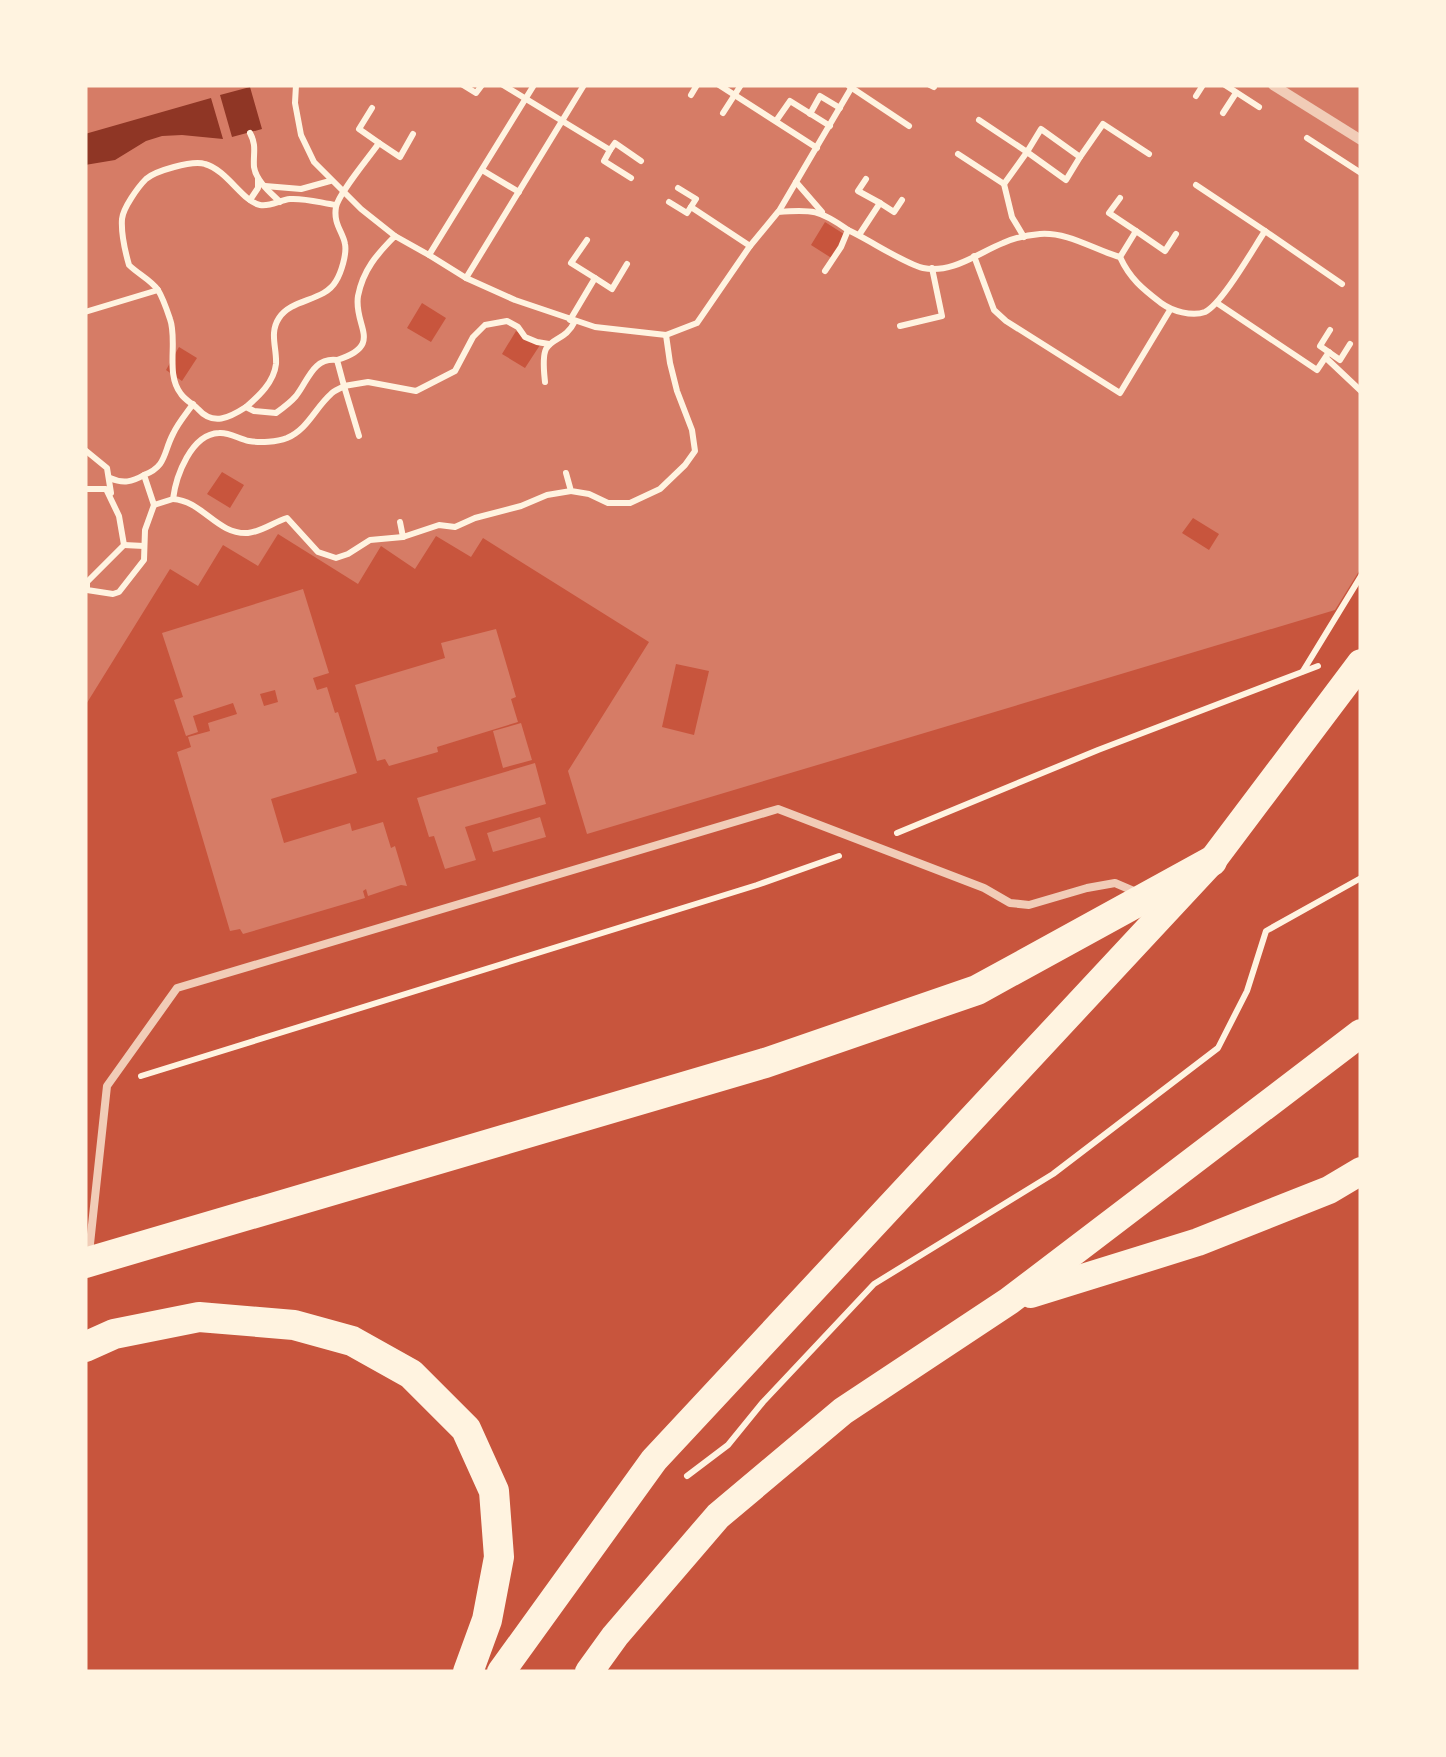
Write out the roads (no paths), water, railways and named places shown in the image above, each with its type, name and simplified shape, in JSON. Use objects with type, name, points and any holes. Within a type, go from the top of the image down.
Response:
[{"type":"highway","points":[[501,1672],[654,1460],[1212,861],[1361,663]]},
{"type":"highway","points":[[86,1262],[765,1063],[977,990],[1212,861]]},
{"type":"highway","points":[[589,1672],[718,1516],[842,1411],[1009,1301],[1361,1033]]},
{"type":"highway","points":[[1009,1301],[1198,1242],[1328,1190],[1361,1171]]},
{"type":"highway","points":[[1328,1190],[1361,1190]]},
{"type":"highway","points":[[85,1347],[114,1334],[199,1317],[218,1318],[294,1325],[352,1340],[411,1374],[466,1428],[494,1490],[499,1557],[487,1620],[468,1672]]},
{"type":"street","points":[[1273,85],[1361,140]]},
{"type":"lane","points":[[86,1262],[107,1086],[177,988],[778,809],[984,888],[1010,903],[1029,905],[1115,883],[1150,897]]}]
